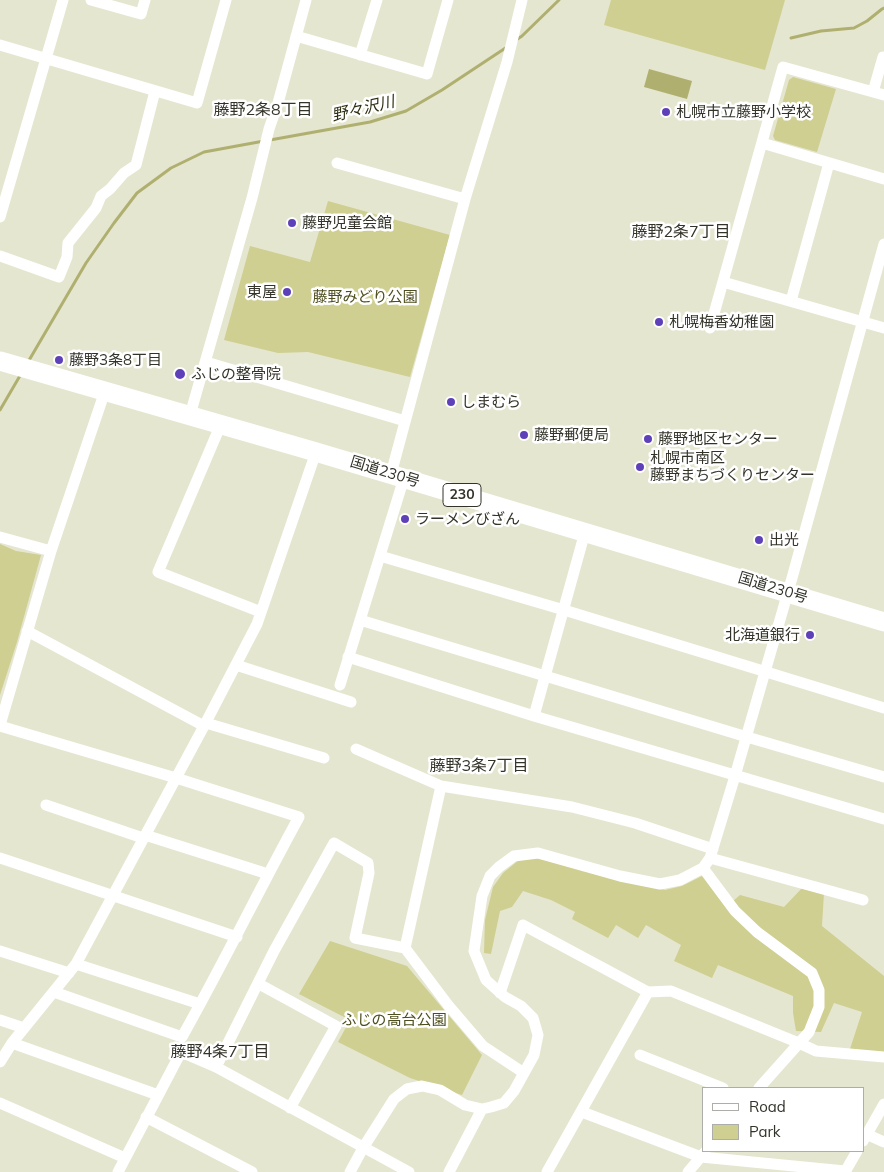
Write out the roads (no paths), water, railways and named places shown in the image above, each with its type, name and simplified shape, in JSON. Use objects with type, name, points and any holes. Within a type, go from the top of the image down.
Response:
[{"type":"highway","name":"国道230号","points":[[5,362],[398,476],[884,622]]},
{"type":"street","points":[[0,216],[63,0]]},
{"type":"street","points":[[91,0],[141,14],[146,0]]},
{"type":"street","points":[[0,45],[197,103],[226,0]]},
{"type":"street","points":[[190,415],[306,0]]},
{"type":"street","points":[[360,55],[377,0]]},
{"type":"street","points":[[296,36],[427,74],[448,0]]},
{"type":"street","points":[[340,685],[380,556],[398,476],[404,422],[465,199],[507,62],[522,0]]},
{"type":"street","points":[[710,328],[783,67],[879,93],[884,57]]},
{"type":"street","points":[[0,256],[59,277],[67,257],[68,243],[96,208],[101,196],[124,173],[136,165],[155,91]]},
{"type":"street","points":[[762,143],[884,179]]},
{"type":"street","points":[[338,163],[465,199]]},
{"type":"street","points":[[791,301],[829,163]]},
{"type":"street","points":[[350,1172],[394,1099],[407,1089],[422,1086],[440,1090],[465,1105],[482,1109],[491,1107],[504,1103],[514,1091],[534,1055],[538,1035],[533,1018],[521,1006],[504,997],[486,980],[474,952],[482,896],[490,876],[499,867],[514,856],[538,853],[620,876],[660,884],[680,880],[703,868],[711,853],[747,736],[884,244]]},
{"type":"street","points":[[723,282],[884,328]]},
{"type":"street","points":[[206,362],[404,422]]},
{"type":"street","points":[[105,391],[51,551],[0,726],[176,778],[299,818],[182,1037],[180,1052],[118,1172]]},
{"type":"street","points":[[221,424],[158,572],[261,612]]},
{"type":"street","points":[[0,1062],[12,1043],[72,969],[236,666],[257,624],[316,452]]},
{"type":"street","points":[[534,716],[585,532]]},
{"type":"street","points":[[0,537],[51,551]]},
{"type":"street","points":[[380,556],[884,708]]},
{"type":"street","points":[[360,620],[884,776]]},
{"type":"street","points":[[27,631],[205,724],[324,758]]},
{"type":"street","points":[[348,658],[534,716],[884,819]]},
{"type":"street","points":[[236,666],[351,702]]},
{"type":"street","points":[[356,749],[441,786],[572,807],[635,823],[711,853],[863,900]]},
{"type":"street","points":[[405,948],[441,786]]},
{"type":"street","points":[[46,806],[268,874]]},
{"type":"street","points":[[216,1067],[274,950],[334,843],[368,863],[369,873],[355,938],[405,948],[448,1005],[483,1046],[524,1073]]},
{"type":"street","points":[[0,858],[237,937]]},
{"type":"street","points":[[703,868],[735,911],[757,932],[812,973],[819,990],[819,1007],[809,1032],[760,1087]]},
{"type":"street","points":[[500,993],[523,925],[648,992],[671,991],[816,1051],[884,1057]]},
{"type":"street","points":[[0,951],[200,1004]]},
{"type":"street","points":[[258,984],[336,1026],[290,1108]]},
{"type":"street","points":[[54,992],[182,1037]]},
{"type":"street","points":[[547,1172],[648,992]]},
{"type":"street","points":[[0,1020],[24,1028]]},
{"type":"street","points":[[12,1043],[158,1095]]},
{"type":"street","points":[[180,1052],[216,1067],[409,1172]]},
{"type":"street","points":[[640,1055],[720,1087]]},
{"type":"street","points":[[0,1103],[125,1158]]},
{"type":"street","points":[[884,1104],[865,1137],[884,1142]]},
{"type":"street","points":[[449,1172],[482,1109]]},
{"type":"street","points":[[582,1112],[703,1154],[845,1171],[856,1152]]},
{"type":"street","points":[[146,1117],[252,1172]]},
{"type":"street","points":[[688,1172],[703,1154]]},
{"type":"waterway","name":"野々沢川","points":[[516,40],[559,0]]},
{"type":"waterway","points":[[791,38],[821,31],[854,28],[884,8]]},
{"type":"waterway","name":"野々沢川","points":[[270,140],[370,122],[406,111],[442,90],[507,47]]},
{"type":"waterway","name":"野々沢川","points":[[28,362],[86,263],[137,193],[171,168],[204,152],[264,141]]},
{"type":"waterway","name":"野々沢川","points":[[0,410],[21,374]]},
{"type":"place","name":"札幌市立藤野小学校","points":[[666,112]]},
{"type":"place","name":"藤野児童会館","points":[[292,223]]},
{"type":"place","name":"東屋","points":[[287,292]]},
{"type":"place","name":"札幌梅香幼稚園","points":[[659,322]]},
{"type":"place","name":"藤野3条8丁目","points":[[59,360]]},
{"type":"place","name":"ふじの整骨院","points":[[180,374]]},
{"type":"place","name":"しまむら","points":[[451,402]]},
{"type":"place","name":"藤野郵便局","points":[[524,435]]},
{"type":"place","name":"藤野地区センター","points":[[648,439]]},
{"type":"place","name":"札幌市南区 藤野まちづくりセンター","points":[[640,467]]},
{"type":"place","name":"ラーメンびざん","points":[[405,519]]},
{"type":"place","name":"出光","points":[[759,540]]},
{"type":"place","name":"北海道銀行","points":[[810,635]]},
{"type":"district","name":"藤野2条8丁目","points":[[263,110]]},
{"type":"district","name":"藤野2条7丁目","points":[[681,232]]},
{"type":"district","name":"藤野3条7丁目","points":[[479,766]]},
{"type":"district","name":"藤野4条7丁目","points":[[220,1052]]},
{"type":"park label","name":"藤野みどり公園","points":[[365,297]]},
{"type":"park label","name":"ふじの高台公園","points":[[394,1020]]}]
